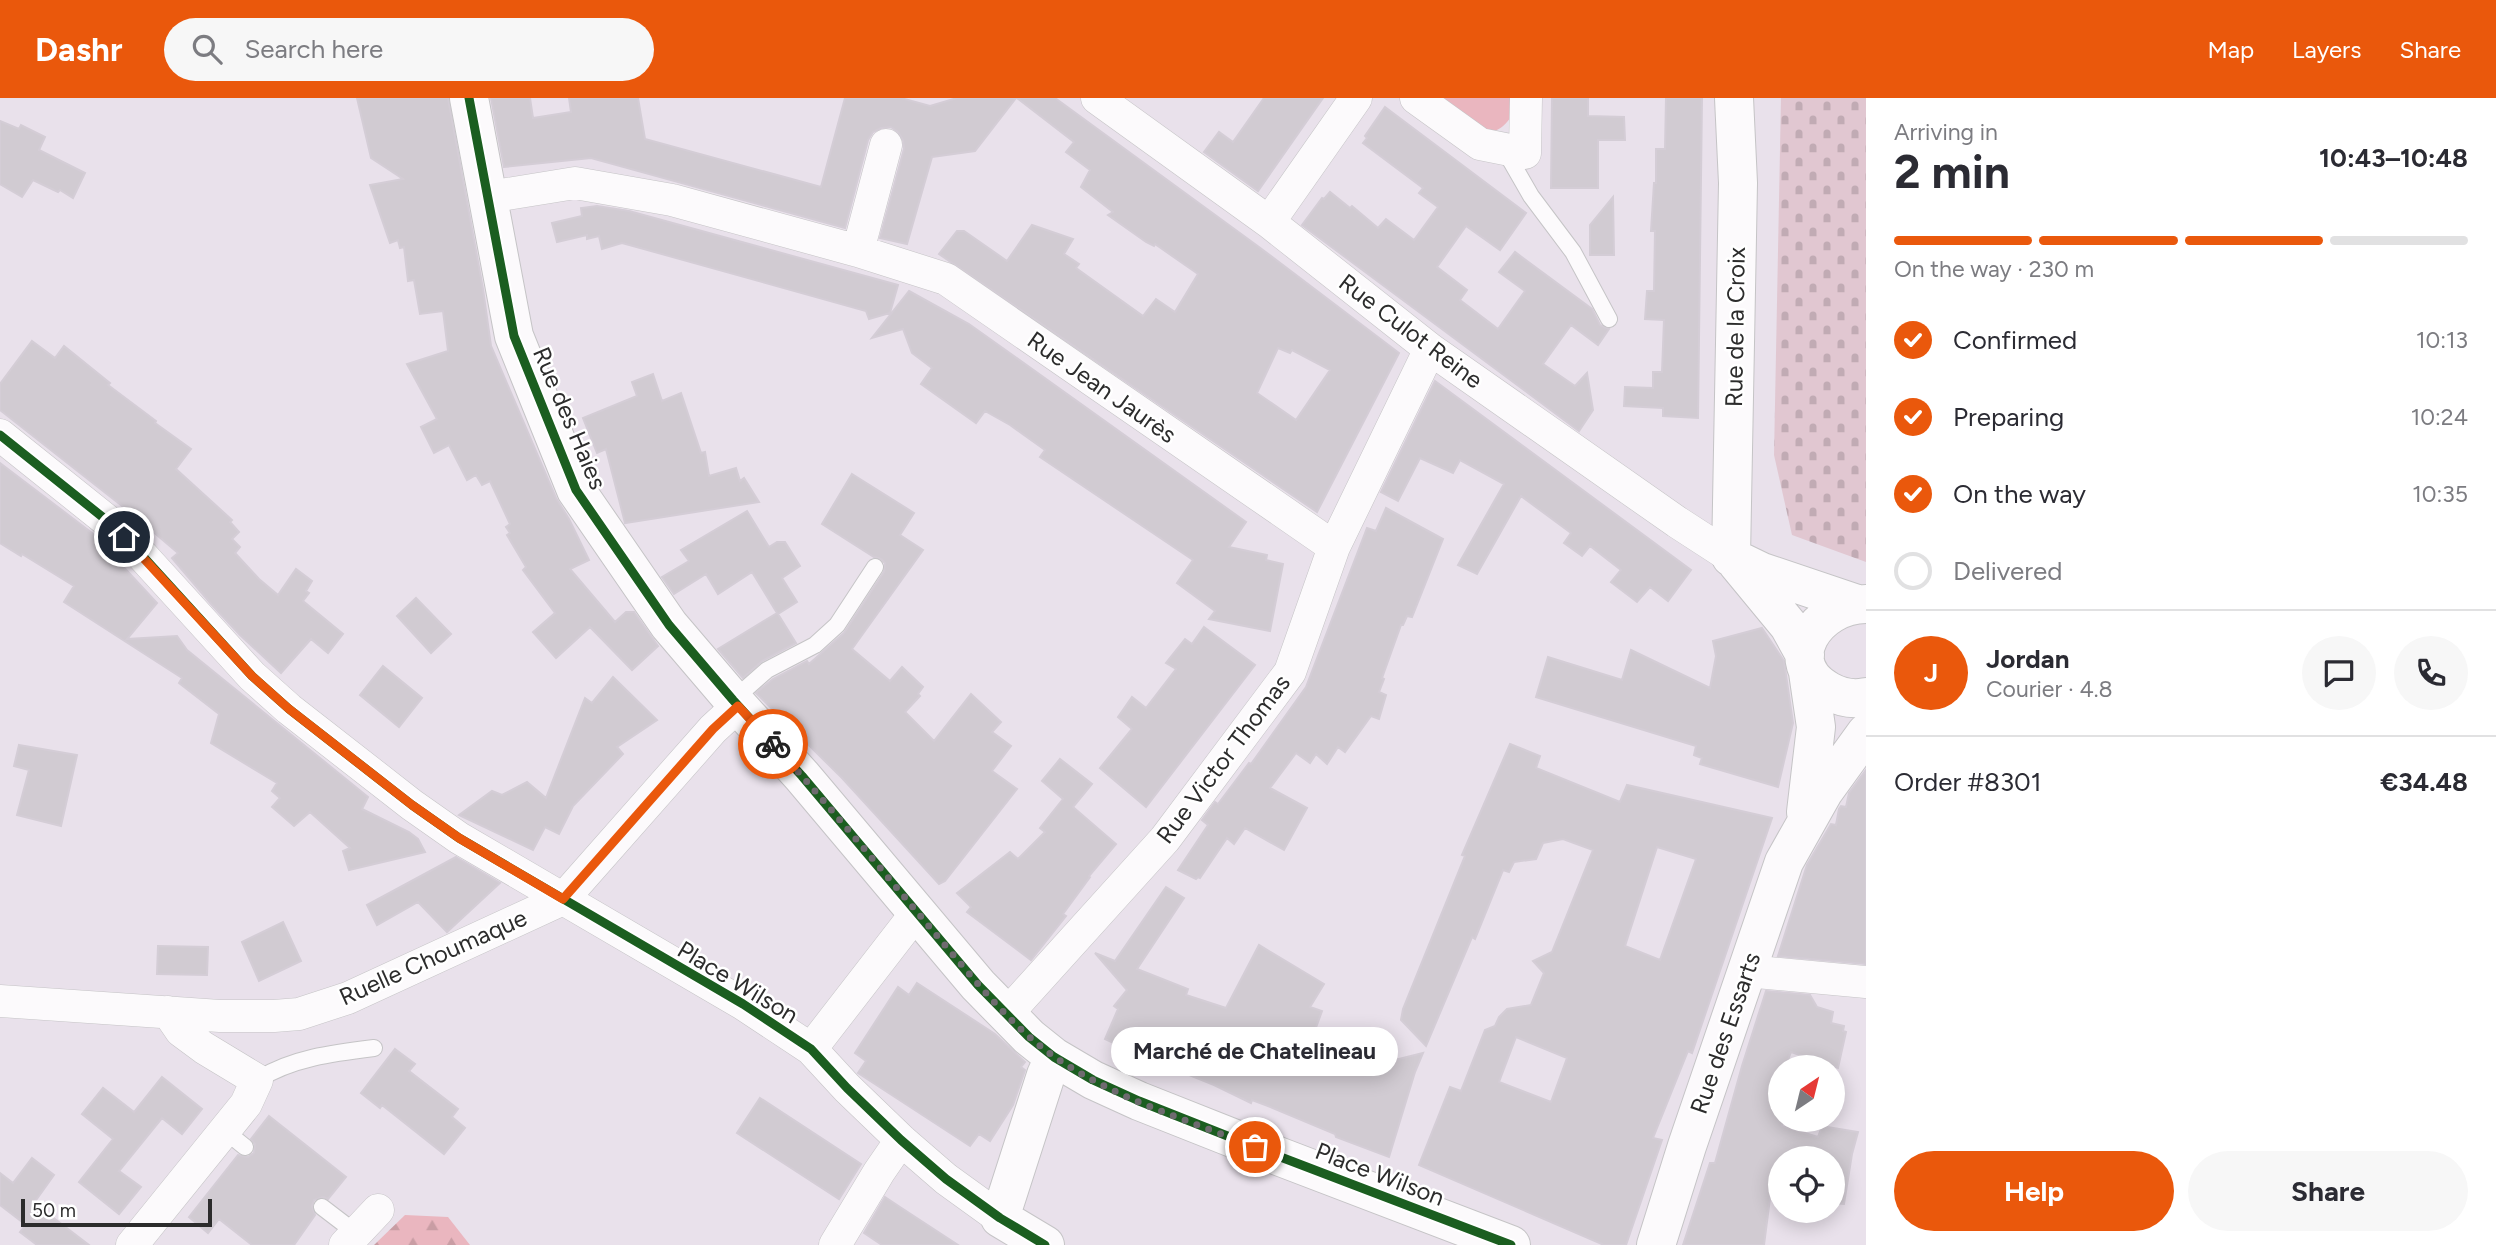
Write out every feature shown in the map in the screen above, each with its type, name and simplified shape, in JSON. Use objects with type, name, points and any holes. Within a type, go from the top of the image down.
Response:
[{"type":"street","name":"Rue des Haies","points":[[469,98],[514,336],[576,490],[669,625],[735,703]]},
{"type":"street","name":"Rue Culot Reine","points":[[1097,98],[1269,222],[1430,349],[1731,557]]},
{"type":"street","points":[[1269,222],[1356,98]]},
{"type":"street","points":[[1416,98],[1480,144],[1525,153],[1526,98]]},
{"type":"street","name":"Rue de la Croix","points":[[1731,557],[1738,183],[1734,98]]},
{"type":"street","points":[[858,251],[886,145]]},
{"type":"street","name":"Rue Jean Jaurès","points":[[489,197],[575,183],[672,200],[858,251],[946,279],[1334,547]]},
{"type":"street","name":"Rue Victor Thomas","points":[[1006,1015],[1165,839],[1290,672],[1334,547],[1430,349]]},
{"type":"street","name":"Place Wilson","points":[[0,435],[110,523],[252,676],[289,709],[421,812],[459,838],[743,1004],[811,1049],[847,1088],[946,1179],[1000,1218],[1045,1245]]},
{"type":"street","points":[[1731,557],[1762,572],[1862,604]]},
{"type":"street","points":[[1731,557],[1788,626],[1817,684],[1837,695],[1866,697]]},
{"type":"street","points":[[1805,825],[1816,727],[1807,664],[1807,642],[1821,621],[1839,609],[1862,604]]},
{"type":"street","name":"Ruelle Choumaque","points":[[0,1001],[220,1016],[274,1016],[299,1014],[348,998],[563,899],[735,703]]},
{"type":"street","name":"Place Wilson","points":[[735,703],[802,776],[1006,1015],[1054,1056],[1093,1080],[1139,1101],[1511,1245]]},
{"type":"street","name":"Rue des Essarts","points":[[1656,1245],[1784,862],[1824,791],[1866,733]]},
{"type":"street","points":[[811,1049],[917,912]]},
{"type":"street","points":[[1746,971],[1866,982]]},
{"type":"street","points":[[132,1245],[235,1138],[257,1080],[181,1031],[168,1012]]},
{"type":"street","points":[[1000,1218],[1054,1056]]},
{"type":"street","points":[[835,1245],[878,1172],[901,1140]]},
{"type":"street","points":[[351,1239],[378,1210]]},
{"type":"lane","points":[[1504,148],[1531,197],[1573,252],[1609,319]]},
{"type":"lane","points":[[735,703],[767,670],[815,645],[837,625],[875,567]]},
{"type":"lane","points":[[257,1080],[276,1068],[333,1053],[374,1048]]},
{"type":"lane","points":[[322,1207],[351,1239]]},
{"type":"green space","points":[[1429,98],[1519,98],[1506,123],[1495,131],[1481,132]]},
{"type":"green space","points":[[1781,98],[1866,98],[1866,562],[1792,535],[1774,455]]},
{"type":"green space","points":[[405,1215],[448,1217],[470,1245],[374,1245]]},
{"type":"building","points":[[357,98],[448,98],[491,346],[556,498],[589,560],[570,569],[615,622],[626,612],[634,612],[658,646],[632,670],[590,627],[556,658],[533,632],[555,613],[523,570],[526,567],[507,535],[510,533],[506,527],[510,524],[490,481],[482,485],[476,475],[467,480],[449,445],[434,453],[421,427],[437,419],[407,364],[448,351],[443,311],[420,314],[414,280],[408,281],[404,247],[400,248],[398,240],[390,243],[370,185],[403,179],[371,158]]},
{"type":"building","points":[[491,98],[530,98],[533,118],[571,112],[569,98],[638,98],[645,139],[821,187],[845,98],[901,98],[930,106],[957,98],[1016,98],[975,151],[932,157],[907,244],[880,238],[904,149],[903,140],[891,127],[873,132],[868,140],[845,228],[591,158],[504,167]]},
{"type":"building","points":[[1017,98],[1055,98],[1399,353],[1317,512],[939,254],[957,231],[964,231],[1007,261],[1032,225],[1073,239],[1064,254],[1079,264],[1076,268],[1143,316],[1156,299],[1175,312],[1198,274],[1108,215],[1113,212],[1081,187],[1090,170],[1066,152],[1074,142]],"holes":[[[1278,348],[1290,353],[1292,350],[1330,370],[1296,420],[1257,393]]]},
{"type":"building","points":[[1264,98],[1323,98],[1258,191],[1204,152],[1219,132],[1233,142]]},
{"type":"building","points":[[1552,98],[1588,98],[1588,116],[1624,117],[1625,140],[1598,140],[1598,188],[1551,188]]},
{"type":"building","points":[[1666,98],[1702,98],[1698,418],[1663,416],[1663,408],[1624,406],[1625,387],[1653,388],[1653,372],[1662,372],[1664,320],[1645,319],[1647,291],[1654,291],[1655,231],[1651,231],[1656,149],[1665,149]]},
{"type":"building","points":[[1385,107],[1526,213],[1500,250],[1466,226],[1437,267],[1467,290],[1460,300],[1498,329],[1525,291],[1499,272],[1515,252],[1592,309],[1600,325],[1609,329],[1598,345],[1571,325],[1543,364],[1575,386],[1587,373],[1593,410],[1579,431],[1302,225],[1322,198],[1330,192],[1378,228],[1386,219],[1414,240],[1438,207],[1419,193],[1423,188],[1363,143]]},
{"type":"building","points":[[0,121],[19,129],[21,125],[45,137],[39,150],[85,173],[73,198],[33,180],[22,197],[0,184]]},
{"type":"building","points":[[1613,197],[1614,255],[1590,255],[1590,225]]},
{"type":"building","points":[[597,206],[629,211],[898,285],[890,313],[869,319],[866,311],[622,243],[602,249],[599,236],[587,239],[587,235],[557,242],[552,223],[582,216],[581,208]]},
{"type":"building","points":[[909,291],[969,324],[1246,522],[1229,547],[1267,555],[1266,560],[1283,564],[1270,631],[1209,619],[1215,611],[1177,583],[1193,560],[1040,457],[1045,450],[1010,425],[985,411],[976,423],[921,384],[932,368],[912,353],[903,329],[872,338]]},
{"type":"building","points":[[32,341],[55,358],[64,346],[110,383],[108,385],[191,449],[176,469],[232,520],[230,522],[239,532],[232,539],[240,547],[235,553],[278,595],[296,569],[312,581],[306,591],[309,593],[303,601],[343,634],[328,653],[311,639],[281,673],[212,605],[172,558],[178,553],[0,410],[0,384]]},
{"type":"building","points":[[653,374],[662,401],[681,393],[701,453],[705,452],[709,476],[736,468],[740,481],[744,478],[759,502],[625,523],[606,449],[597,453],[583,418],[637,396],[632,382]]},
{"type":"building","points":[[1435,381],[1691,570],[1668,601],[1650,587],[1637,602],[1611,582],[1621,570],[1590,546],[1582,556],[1564,543],[1571,533],[1521,496],[1477,574],[1458,565],[1504,484],[1460,460],[1453,473],[1420,458],[1398,501],[1381,492]]},
{"type":"building","points":[[0,463],[92,533],[157,603],[127,639],[177,636],[187,650],[368,797],[362,809],[409,832],[418,839],[425,852],[349,870],[343,851],[350,848],[310,812],[294,826],[272,807],[280,798],[272,791],[277,783],[211,743],[219,714],[179,683],[182,678],[64,602],[74,586],[0,543]]},
{"type":"building","points":[[852,474],[914,513],[900,535],[923,550],[852,649],[890,681],[902,667],[923,687],[918,694],[920,696],[905,712],[934,741],[971,694],[1001,722],[992,732],[1011,746],[992,771],[1017,789],[945,881],[939,884],[842,778],[756,693],[773,679],[807,661],[809,664],[844,633],[884,572],[885,563],[881,559],[822,524]]},
{"type":"building","points":[[1386,508],[1443,539],[1412,617],[1407,616],[1401,625],[1382,678],[1384,679],[1379,692],[1386,695],[1379,719],[1371,716],[1345,752],[1338,747],[1327,764],[1316,754],[1310,763],[1296,753],[1270,788],[1307,808],[1284,850],[1245,828],[1234,844],[1227,838],[1200,878],[1196,879],[1178,870],[1208,825],[1202,820],[1215,802],[1218,804],[1249,763],[1251,764],[1306,687],[1367,528],[1376,531]]},
{"type":"building","points":[[747,511],[769,547],[777,542],[785,542],[800,566],[782,578],[797,602],[778,614],[796,643],[762,661],[743,678],[718,649],[777,613],[752,572],[718,594],[706,574],[674,594],[662,577],[689,561],[681,550]]},
{"type":"building","points":[[416,598],[451,634],[431,653],[397,616]]},
{"type":"building","points":[[1204,627],[1255,665],[1146,807],[1100,768],[1132,729],[1118,717],[1132,697],[1146,708],[1176,669],[1166,663],[1185,639],[1192,644]]},
{"type":"building","points":[[1762,628],[1784,661],[1793,723],[1778,787],[1700,764],[1702,758],[1694,755],[1696,746],[1536,697],[1548,657],[1622,680],[1631,650],[1710,688],[1716,656],[1713,641]]},
{"type":"building","points":[[383,666],[422,698],[399,727],[360,695]]},
{"type":"building","points":[[613,677],[657,720],[617,747],[623,754],[573,806],[559,834],[545,827],[533,850],[459,815],[492,791],[502,795],[527,782],[546,798],[585,698],[592,703]]},
{"type":"building","points":[[1510,744],[1540,756],[1536,768],[1620,802],[1627,785],[1772,818],[1692,1053],[1688,1051],[1653,1138],[1662,1140],[1626,1245],[1604,1245],[1419,1165],[1450,1087],[1461,1091],[1485,1030],[1495,1026],[1507,1009],[1531,1005],[1544,973],[1533,961],[1552,952],[1593,850],[1563,839],[1543,843],[1536,859],[1514,862],[1509,872],[1503,870],[1426,1046],[1401,1020],[1403,1009],[1465,856],[1462,855]],"holes":[[[1657,847],[1696,859],[1660,960],[1625,946]],[[1516,1037],[1567,1058],[1551,1102],[1499,1082]]]},
{"type":"building","points":[[19,745],[77,755],[61,826],[17,815],[29,770],[14,766]]},
{"type":"building","points":[[1060,759],[1092,784],[1073,807],[1116,844],[1089,876],[1063,914],[1066,916],[1031,960],[967,912],[971,907],[957,893],[1010,852],[1018,859],[1045,832],[1040,828],[1063,799],[1042,781]]},
{"type":"building","points":[[1866,770],[1866,964],[1778,956],[1807,865],[1831,824],[1836,825],[1839,809],[1841,806],[1846,807],[1849,793]]},
{"type":"building","points":[[456,857],[500,883],[447,932],[418,902],[377,925],[367,905]]},
{"type":"building","points":[[1166,887],[1184,898],[1137,969],[1188,989],[1186,995],[1226,1008],[1259,945],[1324,984],[1310,1007],[1322,1011],[1309,1047],[1320,1051],[1317,1060],[1348,1072],[1359,1067],[1373,1071],[1375,1066],[1381,1068],[1387,1062],[1423,1053],[1389,1157],[1336,1137],[1335,1134],[1268,1106],[1252,1100],[1251,1103],[1214,1085],[1167,1066],[1166,1068],[1105,1039],[1118,1009],[1114,1006],[1127,990],[1095,953],[1115,961]]},
{"type":"building","points":[[283,922],[301,961],[259,981],[242,942]]},
{"type":"building","points":[[158,946],[208,947],[207,975],[157,974]]},
{"type":"building","points":[[917,983],[995,1034],[1025,1062],[1021,1067],[1025,1070],[1013,1105],[990,1141],[979,1134],[970,1146],[858,1073],[866,1061],[855,1053],[898,987],[909,995]]},
{"type":"building","points":[[1766,991],[1810,995],[1817,1007],[1833,1012],[1831,1023],[1844,1026],[1843,1031],[1846,1032],[1841,1055],[1800,1055],[1791,1052],[1790,1055],[1768,1055],[1768,1132],[1802,1132],[1818,1137],[1820,1132],[1845,1132],[1845,1130],[1858,1132],[1845,1198],[1845,1146],[1768,1146],[1768,1214],[1764,1245],[1683,1245],[1710,1163],[1715,1163]]},
{"type":"building","points":[[395,1049],[415,1064],[409,1071],[458,1109],[452,1117],[465,1128],[444,1154],[382,1105],[380,1108],[361,1093]]},
{"type":"building","points":[[162,1077],[202,1109],[182,1134],[162,1118],[119,1171],[141,1187],[119,1214],[79,1182],[113,1139],[82,1114],[103,1088],[134,1112]]},
{"type":"building","points":[[760,1098],[861,1164],[839,1199],[737,1133]]},
{"type":"building","points":[[269,1116],[346,1177],[328,1199],[323,1197],[314,1200],[312,1206],[315,1215],[294,1245],[252,1245],[219,1219],[208,1233],[189,1217],[238,1155],[248,1157],[254,1153],[255,1144],[251,1139]]},
{"type":"building","points":[[32,1158],[54,1175],[34,1203],[89,1245],[37,1245],[20,1232],[26,1225],[0,1205],[0,1173],[13,1183]]},
{"type":"building","points":[[885,1197],[958,1245],[882,1245],[864,1233]]},
{"type":"cycle path","points":[[469,98],[514,336],[576,490],[669,625],[802,776],[978,985],[1029,1037],[1054,1057],[1093,1080],[1278,1156],[1511,1245]]},
{"type":"cycle path","points":[[0,435],[110,523],[252,676],[289,709],[412,805],[459,838],[743,1004],[811,1049],[847,1088],[946,1179],[1000,1218],[1045,1245]]},
{"type":"way so far","points":[[773,744],[978,985],[1029,1037],[1093,1080],[1255,1147]]},
{"type":"place","name":"Marché de Chatelineau","points":[[1255,1147]]},
{"type":"route","points":[[124,537],[252,676],[289,709],[412,805],[459,838],[563,899],[713,729],[738,706],[773,744]]}]
